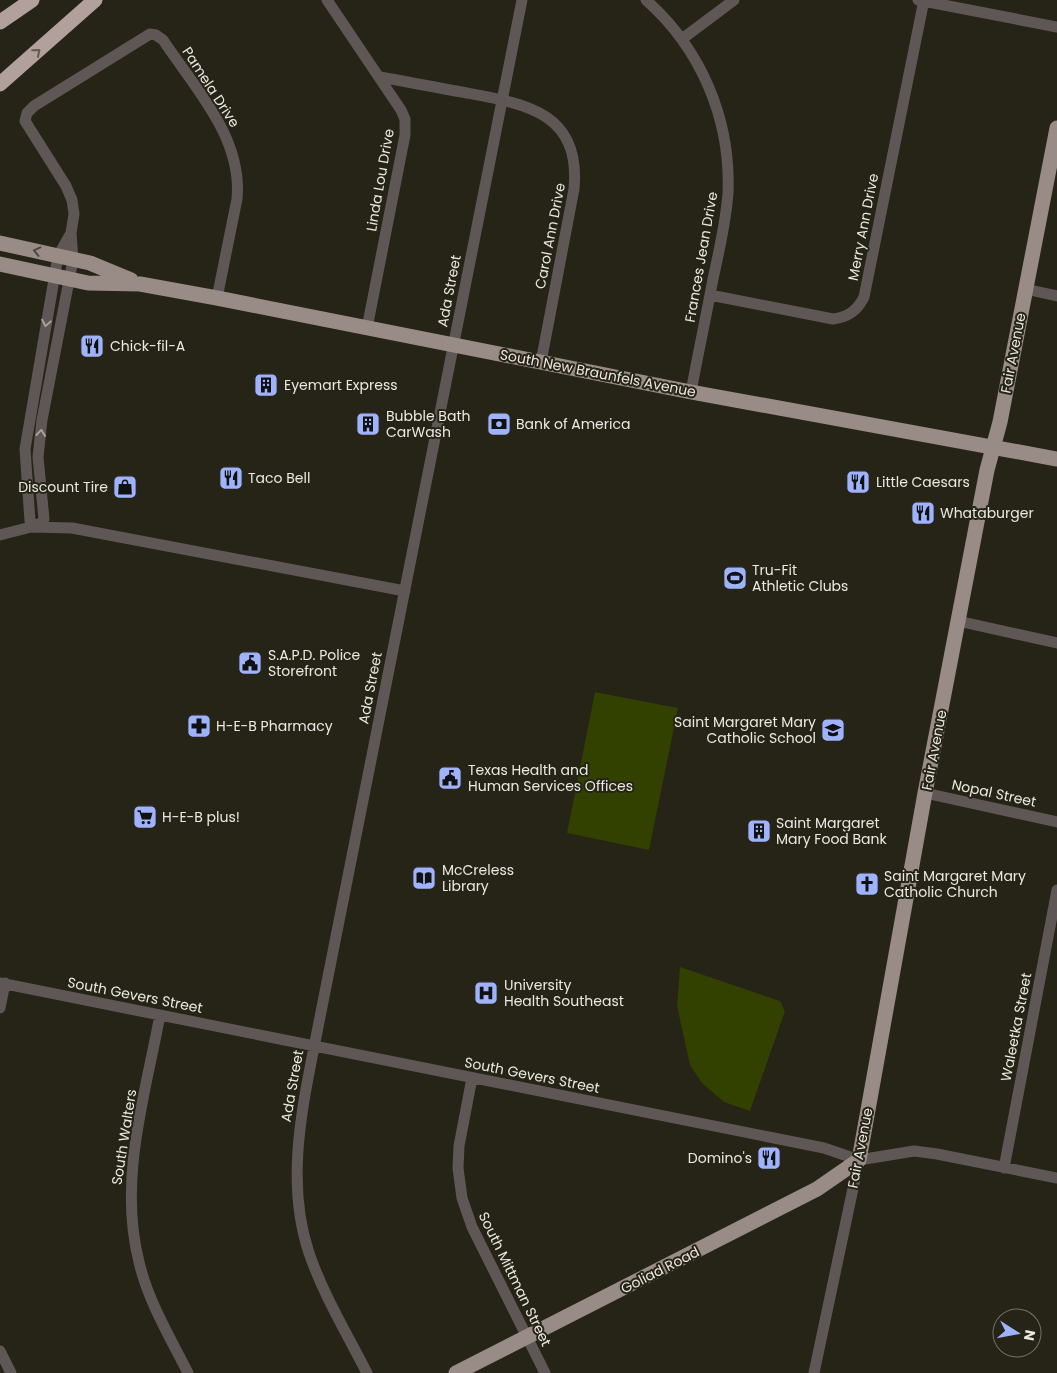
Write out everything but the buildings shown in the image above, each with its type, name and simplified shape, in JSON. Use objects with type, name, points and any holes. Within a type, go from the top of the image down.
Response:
[{"type":"highway","points":[[0,22],[32,0]]},
{"type":"highway","points":[[0,84],[95,0]]},
{"type":"main road","name":"Fair Avenue","points":[[859,1160],[958,621],[993,447],[1000,422],[1057,128]]},
{"type":"main road","name":"South New Braunfels Avenue","points":[[0,243],[90,264],[140,284]]},
{"type":"main road","name":"South New Braunfels Avenue","points":[[0,264],[88,283],[140,284],[217,298],[691,392],[1057,459]]},
{"type":"main road","name":"Goliad Road","points":[[456,1373],[817,1189],[859,1160]]},
{"type":"street","name":"Linda Lou Drive","points":[[327,0],[380,77],[405,119],[405,135],[367,328]]},
{"type":"street","name":"Ada Street","points":[[366,1373],[318,1275],[309,1252],[298,1206],[296,1162],[314,1046],[522,0]]},
{"type":"street","name":"Frances Jean Drive","points":[[646,0],[682,39],[703,72],[713,95],[726,144],[728,194],[691,392]]},
{"type":"street","points":[[682,39],[734,0]]},
{"type":"street","points":[[922,0],[1057,27]]},
{"type":"street","name":"Merry Ann Drive","points":[[710,296],[833,319],[848,315],[859,306],[864,297],[922,0]]},
{"type":"street","name":"Pamela Drive","points":[[66,258],[74,214],[66,186],[25,121],[27,113],[34,106],[86,73],[149,35],[156,35],[163,40],[222,129],[234,157],[238,185],[217,298]]},
{"type":"street","name":"Carol Ann Drive","points":[[380,77],[502,99],[532,108],[546,116],[558,127],[567,141],[575,164],[574,189],[541,362]]},
{"type":"street","points":[[38,527],[44,519],[38,457],[66,258]]},
{"type":"street","points":[[1025,289],[1057,296]]},
{"type":"street","points":[[0,535],[38,527],[72,528],[404,591]]},
{"type":"street","points":[[958,621],[1057,643]]},
{"type":"street","name":"Nopal Street","points":[[925,793],[1057,822]]},
{"type":"street","name":"Waleetka Street","points":[[1004,1168],[1057,890]]},
{"type":"street","points":[[0,1008],[2,983]]},
{"type":"street","name":"South Gevers Street","points":[[2,983],[824,1148],[859,1160],[914,1151],[1057,1178]]},
{"type":"street","name":"South Walters","points":[[160,1015],[133,1155],[130,1209],[137,1255],[147,1290],[188,1373]]},
{"type":"street","name":"South Mittman Street","points":[[472,1078],[459,1146],[458,1168],[462,1198],[472,1227],[544,1373]]},
{"type":"street","name":"Fair Avenue","points":[[814,1373],[859,1160]]},
{"type":"street","points":[[0,1351],[11,1373]]},
{"type":"green space","points":[[595,692],[678,708],[649,850],[567,833]]},
{"type":"green space","points":[[680,967],[780,1001],[785,1011],[750,1111],[724,1102],[702,1083],[690,1065],[677,1006]]},
{"type":"place","name":"Chick-fil-A","points":[[92,346]]},
{"type":"place","name":"Eyemart Express","points":[[266,385]]},
{"type":"place","name":"Bubble Bath CarWash","points":[[368,424]]},
{"type":"place","name":"Bank of America","points":[[499,424]]},
{"type":"place","name":"Taco Bell","points":[[231,478]]},
{"type":"place","name":"Little Caesars","points":[[858,482]]},
{"type":"place","name":"Discount Tire","points":[[125,487]]},
{"type":"place","name":"Whataburger","points":[[923,513]]},
{"type":"place","name":"Tru-Fit Athletic Clubs","points":[[735,578]]},
{"type":"place","name":"S.A.P.D. Police Storefront","points":[[250,663]]},
{"type":"place","name":"H-E-B Pharmacy","points":[[199,726]]},
{"type":"place","name":"Saint Margaret Mary Catholic School","points":[[833,730]]},
{"type":"place","name":"Texas Health and Human Services Offices","points":[[450,778]]},
{"type":"place","name":"H-E-B plus!","points":[[145,817]]},
{"type":"place","name":"Saint Margaret Mary Food Bank","points":[[759,831]]},
{"type":"place","name":"McCreless Library","points":[[424,878]]},
{"type":"place","name":"Saint Margaret Mary Catholic Church","points":[[867,884]]},
{"type":"place","name":"University Health Southeast","points":[[486,993]]},
{"type":"place","name":"Domino's","points":[[769,1158]]}]
